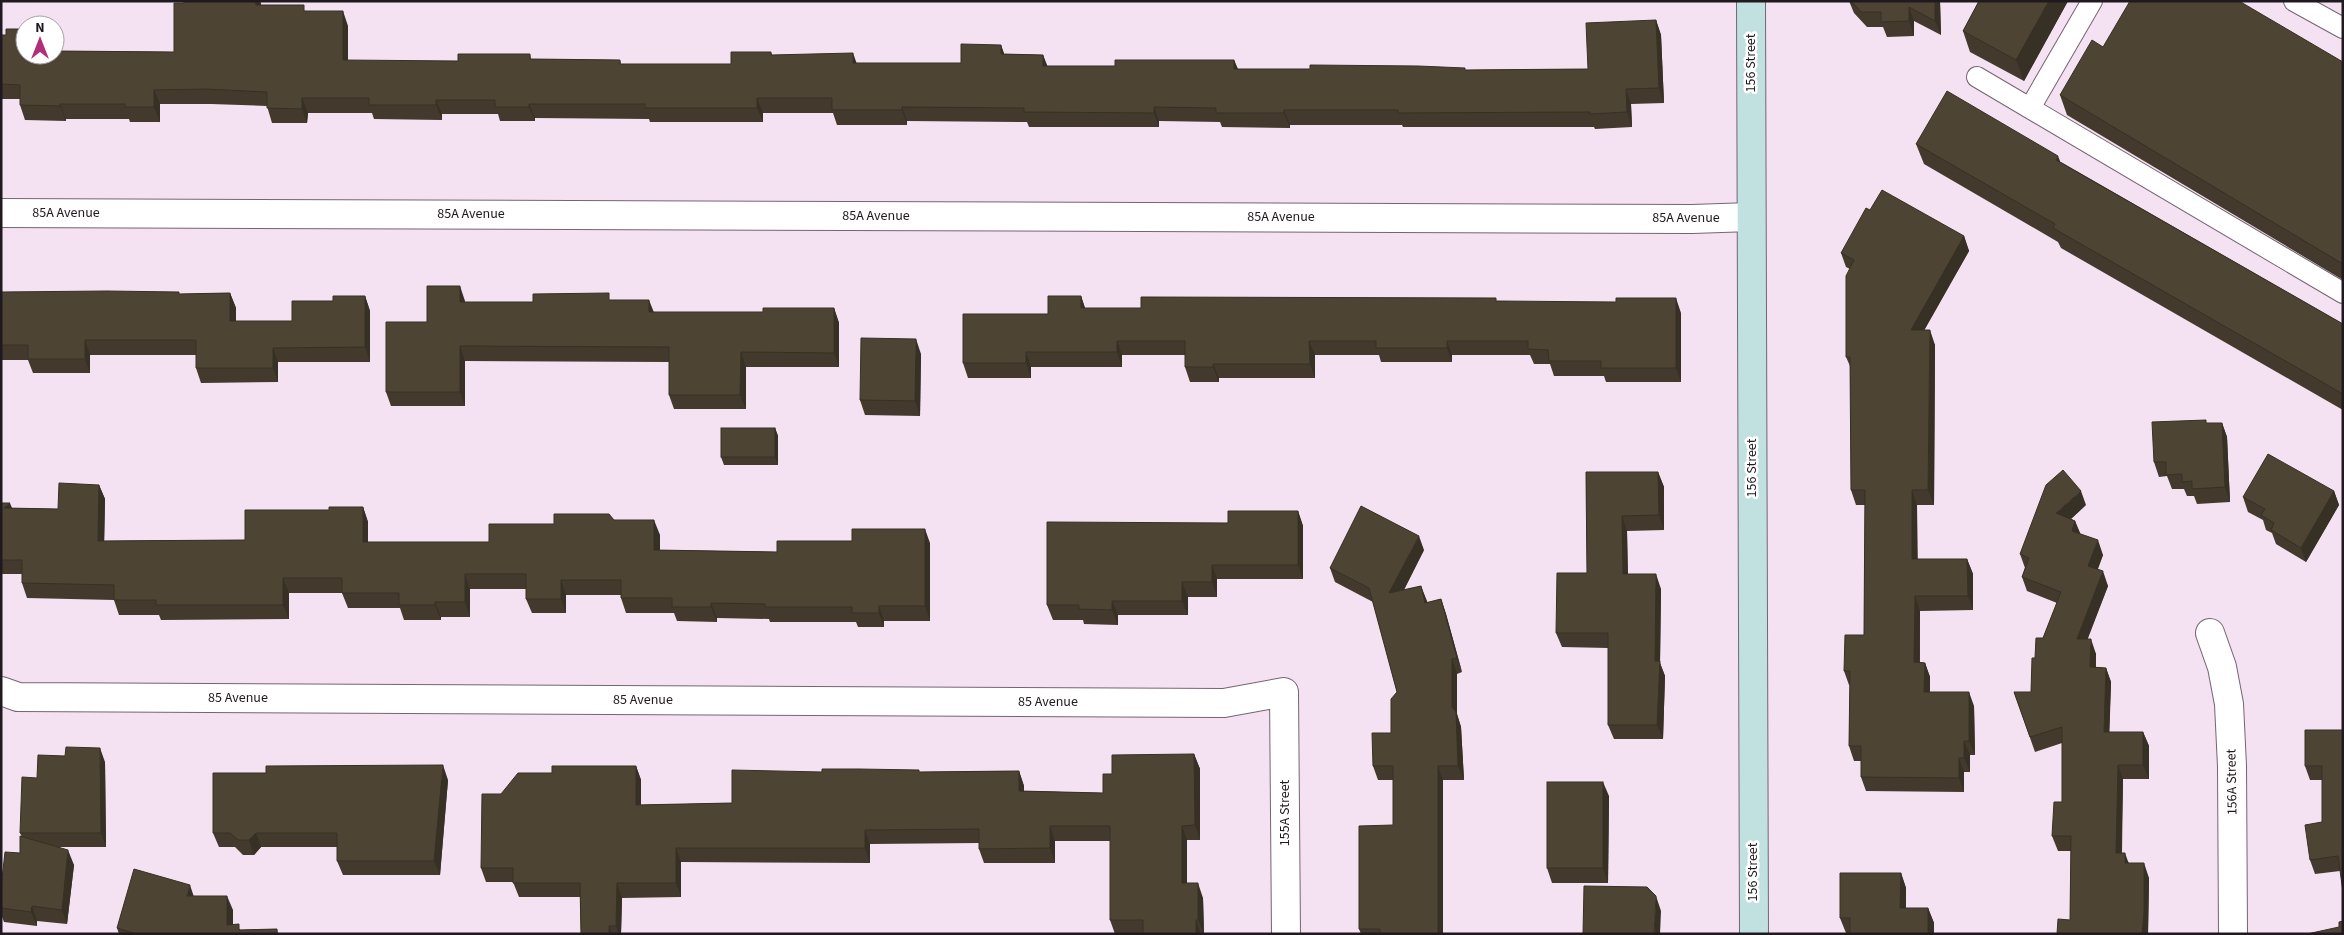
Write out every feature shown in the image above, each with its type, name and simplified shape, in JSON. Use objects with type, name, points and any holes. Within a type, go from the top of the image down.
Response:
[{"type":"street","name":"156 Street","points":[[1751,1],[1754,934]]},
{"type":"street","name":"85A Avenue","points":[[1,213],[1751,217]]},
{"type":"street","name":"156A Street","points":[[2210,633],[2222,667],[2229,704],[2232,766],[2233,934]]},
{"type":"street","name":"85 Avenue","points":[[1,691],[18,697],[1224,703],[1284,692]]},
{"type":"street","name":"155A Street","points":[[1284,692],[1286,934]]},
{"type":"lane","points":[[2030,108],[2092,1]]},
{"type":"lane","points":[[2294,1],[2343,28]]},
{"type":"lane","points":[[1977,77],[2343,293]]},
{"type":"building","points":[[184,1],[255,1],[256,5],[304,5],[304,11],[343,11],[343,60],[458,61],[458,54],[530,54],[530,59],[620,60],[620,64],[731,64],[731,52],[771,52],[771,55],[853,53],[853,63],[961,63],[961,44],[1001,45],[1001,54],[1043,55],[1043,66],[1115,66],[1115,60],[1234,60],[1234,69],[1310,69],[1310,65],[1418,66],[1465,68],[1465,70],[1588,69],[1586,23],[1656,20],[1659,88],[1626,89],[1627,112],[1590,114],[1590,112],[1398,113],[1398,110],[1284,110],[1284,113],[1216,113],[1216,108],[1154,107],[1154,113],[1024,112],[1024,108],[902,107],[902,110],[832,110],[832,98],[757,98],[757,108],[645,108],[645,104],[529,104],[529,107],[495,107],[495,100],[436,100],[436,105],[369,105],[369,98],[302,98],[302,109],[267,108],[267,92],[205,89],[154,90],[154,107],[125,107],[125,104],[20,105],[20,85],[1,84],[1,35],[6,35],[6,29],[15,29],[15,65],[65,65],[65,51],[174,52],[174,3],[184,3]]},
{"type":"building","points":[[1851,1],[1935,1],[1935,21],[1909,7],[1909,21],[1881,22],[1881,12],[1861,12]]},
{"type":"building","points":[[1979,1],[2049,1],[2016,60],[1963,31]]},
{"type":"building","points":[[2130,1],[2239,1],[2343,62],[2343,264],[2060,95],[2092,40],[2103,47]]},
{"type":"building","points":[[1947,91],[2058,156],[2056,160],[2343,324],[2343,394],[2053,228],[2055,224],[1916,144]]},
{"type":"building","points":[[1882,190],[1964,236],[1911,330],[1930,330],[1928,490],[1912,490],[1912,559],[1967,559],[1968,596],[1915,596],[1914,662],[1925,663],[1924,692],[1969,692],[1969,741],[1964,741],[1964,758],[1959,758],[1959,778],[1861,777],[1861,746],[1849,746],[1850,671],[1844,671],[1845,635],[1864,635],[1865,490],[1851,490],[1850,357],[1846,357],[1846,276],[1854,260],[1841,253],[1866,208],[1870,210]]},
{"type":"building","points":[[427,286],[460,286],[460,302],[533,302],[533,294],[609,293],[609,300],[649,300],[649,312],[763,312],[763,308],[834,308],[834,353],[741,352],[740,395],[669,395],[669,347],[460,346],[460,392],[386,392],[386,322],[427,322]]},
{"type":"building","points":[[1,292],[179,292],[179,294],[230,293],[230,321],[292,321],[292,301],[333,301],[333,296],[365,296],[365,347],[273,348],[273,368],[196,368],[196,340],[85,340],[85,359],[28,359],[28,345],[1,345]]},
{"type":"building","points":[[1048,296],[1081,296],[1081,308],[1141,308],[1141,297],[1496,298],[1496,301],[1616,302],[1616,298],[1676,298],[1676,368],[1601,368],[1601,361],[1549,361],[1548,350],[1528,349],[1528,341],[1447,341],[1447,348],[1376,348],[1376,341],[1309,341],[1310,364],[1213,364],[1213,367],[1185,367],[1185,341],[1117,341],[1117,352],[1026,352],[1026,363],[963,363],[963,314],[1048,314]]},
{"type":"building","points":[[861,338],[916,339],[915,401],[860,400]]},
{"type":"building","points":[[2206,420],[2206,423],[2222,423],[2225,487],[2192,489],[2192,481],[2182,482],[2182,474],[2166,475],[2166,462],[2154,462],[2152,422]]},
{"type":"building","points":[[721,428],[775,428],[775,457],[721,457]]},
{"type":"building","points":[[2268,454],[2334,491],[2301,548],[2271,530],[2274,523],[2261,515],[2265,509],[2243,497]]},
{"type":"building","points":[[2063,470],[2081,491],[2056,513],[2075,521],[2072,531],[2098,540],[2088,566],[2103,571],[2077,639],[2091,639],[2090,667],[2106,668],[2104,732],[2143,732],[2143,765],[2118,765],[2116,853],[2125,853],[2125,863],[2144,863],[2142,934],[2057,934],[2058,919],[2070,920],[2071,836],[2052,836],[2054,802],[2062,802],[2062,727],[2030,737],[2014,692],[2031,692],[2032,658],[2035,658],[2036,638],[2043,638],[2061,592],[2022,577],[2029,558],[2020,554],[2046,485]]},
{"type":"building","points":[[1586,472],[1658,472],[1659,515],[1622,516],[1623,574],[1656,574],[1655,661],[1660,661],[1657,725],[1608,725],[1608,633],[1556,633],[1557,573],[1587,573]]},
{"type":"building","points":[[59,483],[99,485],[98,541],[245,540],[245,510],[329,510],[329,507],[363,507],[363,542],[489,542],[489,524],[554,524],[554,514],[609,514],[614,520],[654,520],[654,550],[777,552],[777,541],[852,541],[852,529],[925,529],[925,606],[879,606],[879,613],[852,613],[852,607],[765,607],[765,604],[711,603],[711,607],[672,607],[672,598],[621,598],[621,580],[561,580],[561,599],[526,599],[526,574],[465,574],[465,602],[435,602],[435,605],[399,605],[399,593],[342,593],[342,578],[283,578],[283,605],[156,605],[156,600],[114,600],[114,585],[22,583],[22,560],[1,560],[1,503],[10,503],[4,508],[58,509]]},
{"type":"building","points":[[1361,506],[1419,536],[1389,593],[1421,586],[1425,603],[1441,599],[1457,658],[1452,659],[1452,707],[1456,712],[1458,766],[1438,766],[1438,934],[1380,934],[1380,929],[1359,929],[1359,826],[1393,825],[1393,766],[1373,766],[1372,733],[1391,733],[1391,699],[1397,692],[1369,588],[1330,568]]},
{"type":"building","points":[[1228,511],[1298,511],[1298,565],[1212,565],[1212,582],[1182,582],[1182,601],[1112,601],[1112,610],[1079,609],[1079,605],[1047,605],[1047,522],[1228,523]]},
{"type":"building","points":[[2305,730],[2343,730],[2343,892],[2338,856],[2310,860],[2305,825],[2322,822],[2322,766],[2305,766]]},
{"type":"building","points":[[66,747],[100,748],[101,833],[20,833],[22,777],[37,778],[38,755],[65,756]]},
{"type":"building","points":[[1194,754],[1195,825],[1182,826],[1182,883],[1198,883],[1196,934],[1143,934],[1143,920],[1110,920],[1110,826],[1050,826],[1050,848],[979,849],[979,829],[865,830],[865,848],[676,848],[676,883],[617,883],[616,926],[609,926],[609,934],[581,934],[580,883],[513,883],[513,868],[481,868],[482,794],[501,794],[518,773],[552,773],[552,766],[636,766],[636,805],[732,803],[732,770],[822,772],[822,769],[919,770],[919,772],[1019,771],[1019,791],[1103,793],[1103,774],[1112,774],[1112,755]]},
{"type":"building","points":[[443,765],[434,861],[337,861],[337,833],[256,833],[249,840],[238,840],[230,833],[213,833],[213,773],[266,773],[266,766]]},
{"type":"building","points":[[1547,782],[1603,782],[1603,868],[1547,868]]},
{"type":"building","points":[[20,836],[68,850],[62,910],[32,906],[31,912],[1,908],[5,852],[20,853]]},
{"type":"building","points":[[134,869],[190,885],[187,896],[227,896],[227,925],[239,924],[239,930],[277,929],[277,934],[137,934],[117,928]]},
{"type":"building","points":[[1840,873],[1901,873],[1900,908],[1928,908],[1928,934],[1850,934],[1850,918],[1840,918]]},
{"type":"building","points":[[1584,886],[1647,887],[1656,896],[1654,934],[1583,934]]},
{"type":"building","points":[[2343,921],[2343,934],[2307,934],[2339,927],[2339,922]]}]
